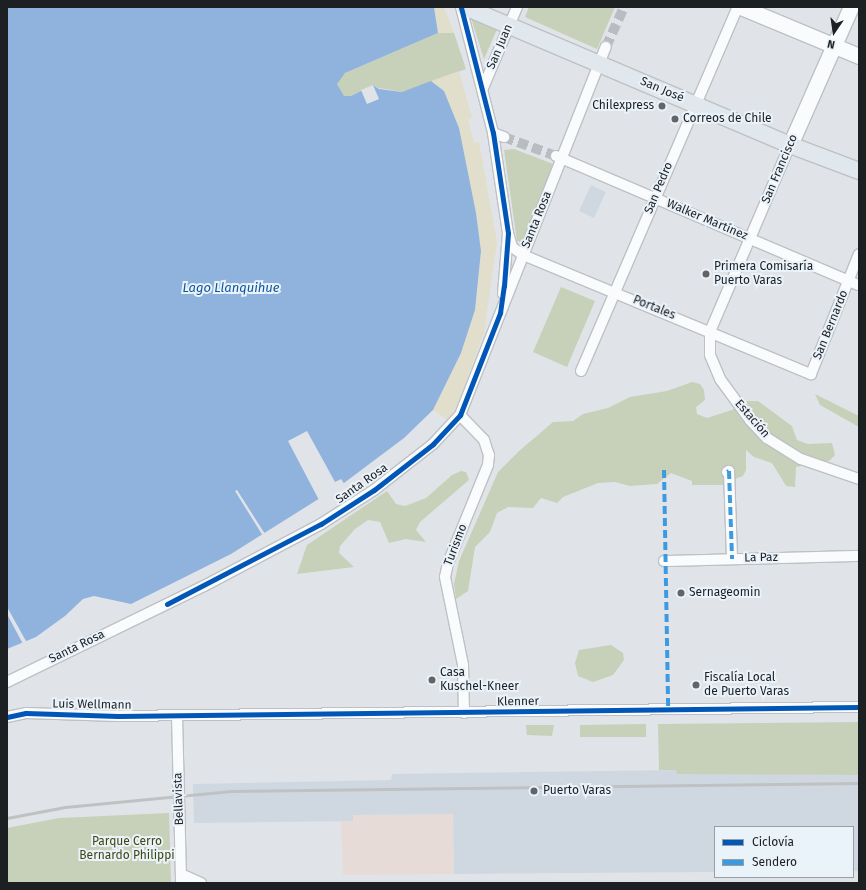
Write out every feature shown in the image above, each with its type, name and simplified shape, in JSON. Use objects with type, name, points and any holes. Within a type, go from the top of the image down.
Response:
[{"type":"main road","name":"San José","points":[[465,7],[513,17]]},
{"type":"main road","name":"San José","points":[[490,7],[603,55],[696,100],[859,167]]},
{"type":"main road","points":[[741,7],[859,56]]},
{"type":"main road","name":"San Francisco","points":[[792,140],[851,7]]},
{"type":"main road","name":"San José","points":[[792,140],[859,171]]},
{"type":"street","points":[[460,7],[483,88],[493,133],[508,233],[504,286],[500,313]]},
{"type":"street","name":"San Pedro","points":[[581,371],[696,100],[738,7]]},
{"type":"street","name":"San Juan","points":[[483,88],[513,17]]},
{"type":"street","name":"Santa Rosa","points":[[7,682],[204,586],[321,524],[374,490],[433,444],[460,415],[523,255],[559,157],[603,55]]},
{"type":"street","points":[[493,133],[504,137]]},
{"type":"street","name":"San Francisco","points":[[710,332],[792,140]]},
{"type":"street","name":"Walker Martínez","points":[[559,157],[859,285]]},
{"type":"street","name":"Portales","points":[[508,233],[512,246],[523,255],[811,374]]},
{"type":"street","name":"San Bernardo","points":[[811,374],[859,254]]},
{"type":"street","name":"Estación","points":[[710,332],[710,355],[715,371],[758,429],[777,446],[795,456],[859,479]]},
{"type":"street","name":"Turismo","points":[[460,415],[484,440],[489,455],[488,465],[448,563],[445,577],[463,665],[464,713]]},
{"type":"street","points":[[727,472],[729,471],[732,559]]},
{"type":"street","name":"La Paz","points":[[664,561],[859,556]]},
{"type":"street","name":"Klenner","points":[[177,715],[464,713],[859,707]]},
{"type":"street","name":"Luis Wellmann","points":[[7,717],[26,714],[177,715]]},
{"type":"street","name":"Bellavista","points":[[177,715],[181,878]]},
{"type":"street","points":[[181,878],[201,883]]},
{"type":"shaded area","points":[[591,185],[606,192],[594,218],[579,211]]},
{"type":"shaded area","points":[[677,770],[677,773],[859,775],[859,871],[854,871],[854,826],[714,826],[714,872],[454,874],[453,814],[353,815],[353,821],[194,823],[193,784],[391,780],[392,774]]},
{"type":"shaded area","points":[[453,814],[454,874],[343,875],[341,821],[353,821],[353,815]]},
{"type":"green space","points":[[529,7],[615,7],[597,49],[525,17]]},
{"type":"green space","points":[[470,15],[498,27],[484,59]]},
{"type":"green space","points":[[438,33],[454,33],[466,69],[403,92],[379,88],[373,85],[351,96],[344,96],[339,91],[337,84],[340,76],[345,73]]},
{"type":"green space","points":[[514,149],[553,164],[522,242],[517,241],[504,150]]},
{"type":"green space","points":[[561,287],[595,301],[567,367],[533,352]]},
{"type":"green space","points":[[692,382],[700,384],[704,390],[705,400],[696,407],[697,414],[707,418],[732,410],[745,401],[758,401],[792,426],[797,440],[808,444],[832,443],[835,455],[829,461],[796,467],[795,487],[786,486],[772,463],[754,457],[746,450],[746,470],[743,476],[727,482],[727,485],[692,485],[692,481],[671,473],[657,484],[630,486],[615,482],[598,483],[563,497],[557,503],[541,498],[533,508],[508,507],[497,513],[490,532],[475,547],[468,591],[456,599],[454,584],[459,561],[498,472],[518,452],[553,422],[573,421],[583,414],[608,408],[630,397],[667,391]]},
{"type":"green space","points":[[815,394],[859,416],[859,427],[820,405]]},
{"type":"green space","points":[[461,471],[466,472],[469,480],[420,522],[416,530],[426,542],[406,539],[389,543],[380,522],[368,520],[355,529],[340,546],[339,553],[354,567],[297,574],[307,545],[387,491],[396,504],[405,506],[426,498],[452,475]]},
{"type":"green space","points":[[611,645],[623,653],[624,660],[613,675],[593,682],[578,676],[575,663],[579,650]]},
{"type":"green space","points":[[859,722],[859,775],[677,774],[676,770],[659,770],[658,724]]},
{"type":"green space","points":[[646,724],[646,737],[580,737],[580,725]]},
{"type":"green space","points":[[526,725],[554,725],[552,736],[527,735]]},
{"type":"green space","name":"Parque Cerro Bernardo Philippi","points":[[169,813],[171,883],[7,883],[7,828],[59,818]]},
{"type":"sand","points":[[434,7],[444,7],[454,33],[438,33]]},
{"type":"sand","points":[[459,71],[472,118],[468,119],[474,143],[479,142],[497,242],[484,333],[457,405],[448,420],[433,410],[461,353],[475,310],[481,251],[476,213],[444,91],[431,81]]},
{"type":"water","name":"Lago Llanquihue","points":[[7,7],[434,7],[438,33],[345,73],[337,84],[344,96],[351,96],[373,85],[379,89],[402,92],[431,81],[444,91],[459,128],[476,213],[481,251],[475,310],[461,353],[433,410],[404,438],[344,483],[231,554],[131,604],[94,596],[83,599],[65,616],[36,637],[7,649]]},
{"type":"pier","points":[[373,85],[379,99],[367,104],[361,90]]},
{"type":"pier","points":[[307,431],[335,482],[341,479],[345,485],[319,500],[288,441]]},
{"type":"pier","points":[[237,490],[265,534],[263,536],[235,491]]},
{"type":"pier","points":[[7,607],[27,643],[23,644],[7,614]]},
{"type":"tunnel","points":[[606,47],[624,7]]},
{"type":"tunnel","points":[[504,137],[556,156]]},
{"type":"railway","points":[[7,818],[65,807],[231,791],[859,783]]},
{"type":"marked path","points":[[664,470],[668,710]]},
{"type":"marked path","points":[[727,472],[729,471],[732,559]]},
{"type":"cycle path","points":[[167,604],[321,524],[374,490],[433,444],[460,415],[500,313],[504,286],[508,233],[493,133],[461,7]]},
{"type":"cycle path","points":[[7,717],[26,713],[118,716],[859,707]]},
{"type":"place","name":"Chilexpress","points":[[662,106]]},
{"type":"place","name":"Correos de Chile","points":[[675,119]]},
{"type":"place","name":"Primera Comisaría Puerto Varas","points":[[706,274]]},
{"type":"place","name":"Sernageomin","points":[[681,593]]},
{"type":"place","name":"Casa Kuschel-Kneer","points":[[432,680]]},
{"type":"place","name":"Fiscalía Local de Puerto Varas","points":[[696,685]]},
{"type":"place","name":"Puerto Varas","points":[[534,791]]}]
